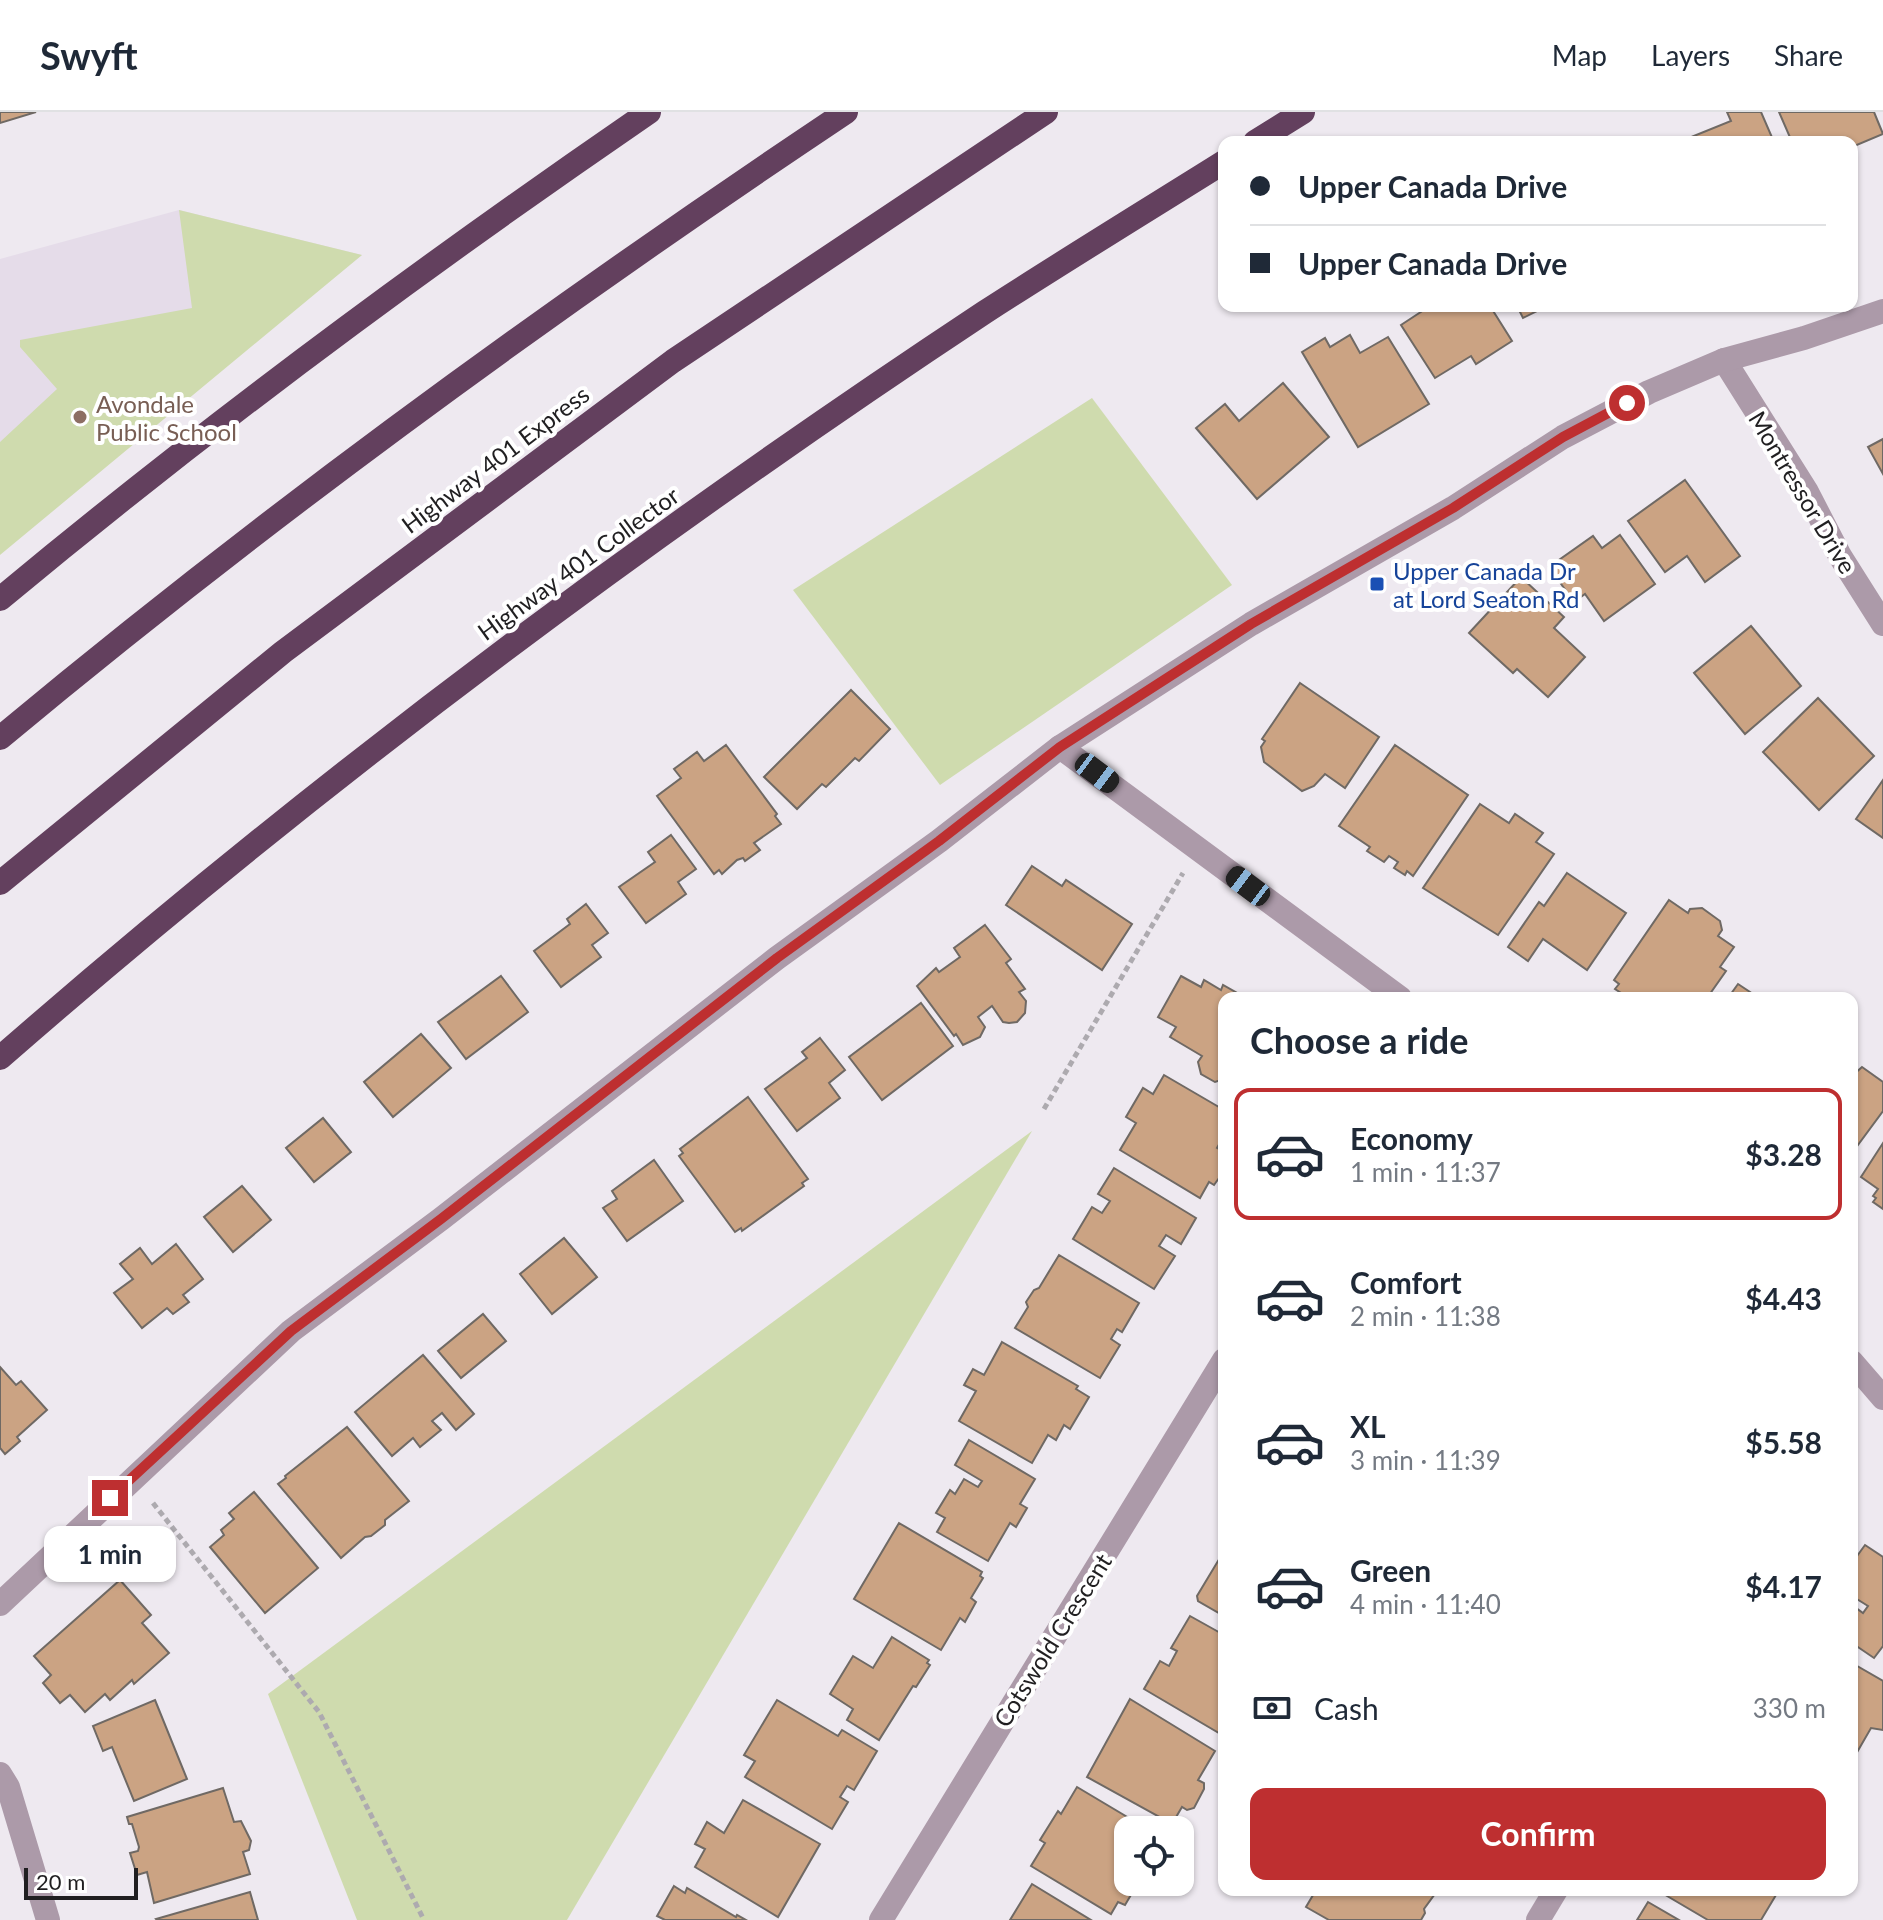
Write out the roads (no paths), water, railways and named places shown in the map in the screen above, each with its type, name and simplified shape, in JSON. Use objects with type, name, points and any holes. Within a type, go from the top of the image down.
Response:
[{"type":"highway","points":[[0,599],[267,388],[403,286],[649,112]]},
{"type":"highway","points":[[0,738],[182,591],[434,399],[641,251],[846,112]]},
{"type":"highway","name":"Highway 401 Express","points":[[0,883],[283,652],[673,361],[1046,112]]},
{"type":"highway","points":[[1265,136],[1303,112]]},
{"type":"highway","name":"Highway 401 Collector","points":[[0,1058],[108,964],[372,752],[646,547],[985,312],[1218,166]]},
{"type":"street","points":[[0,1604],[291,1331],[441,1219],[777,958],[939,841],[1060,747],[1251,624],[1453,508],[1563,437],[1649,392],[1724,360],[1804,338],[1883,311]]},
{"type":"street","name":"Montressor Drive","points":[[1724,360],[1807,492],[1840,556],[1883,624]]},
{"type":"street","points":[[1060,747],[1392,992]]},
{"type":"street","name":"Cotswold Crescent","points":[[881,1920],[1218,1370]]},
{"type":"street","points":[[1858,1381],[1883,1398]]},
{"type":"street","points":[[0,1774],[8,1787],[48,1920]]},
{"type":"street","points":[[1538,1920],[1552,1896]]},
{"type":"place","name":"Avondale Public School","points":[[80,417]]},
{"type":"place","name":"Upper Canada Dr at Lord Seaton Rd","points":[[1377,584]]}]
